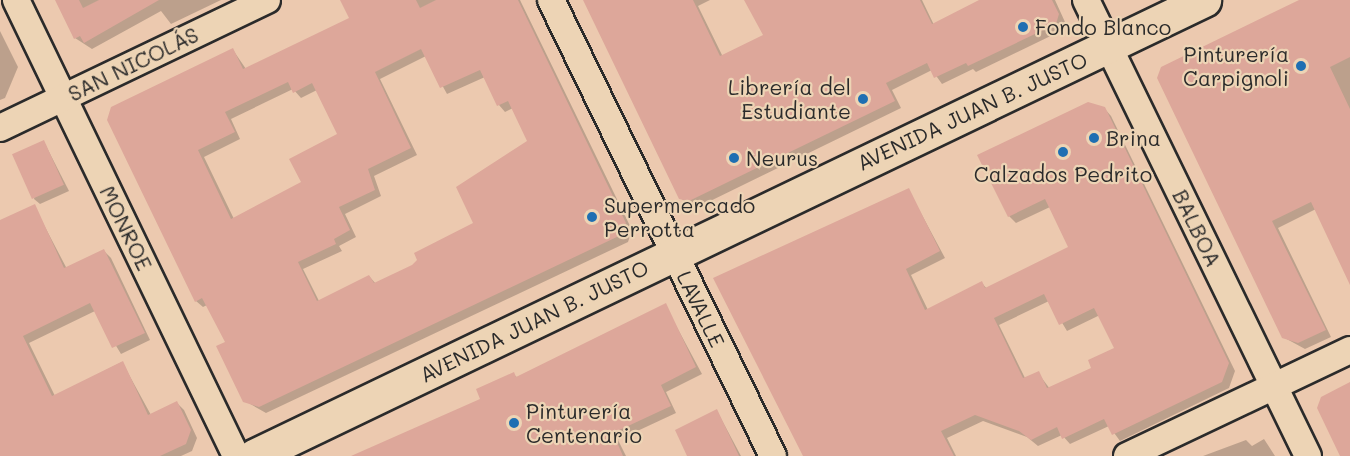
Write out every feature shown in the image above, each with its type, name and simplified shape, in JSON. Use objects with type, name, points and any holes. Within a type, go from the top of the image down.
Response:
[{"type":"main road","name":"AVENIDA JUAN B. JUSTO","points":[[254,456],[1204,0]]},
{"type":"street","name":"MONROE","points":[[16,0],[236,456]]},
{"type":"street","name":"SAN NICOLÁS","points":[[0,128],[267,0]]},
{"type":"street","name":"LAVALLE","points":[[551,0],[773,456]]},
{"type":"street","name":"BALBOA","points":[[1086,0],[1308,456]]},
{"type":"street","points":[[1127,456],[1350,350]]},
{"type":"building","points":[[55,0],[79,0],[83,8],[99,0],[159,0],[84,43],[80,36],[74,39]]},
{"type":"building","points":[[340,0],[416,0],[420,8],[436,0],[518,0],[626,223],[621,235],[259,407],[243,402],[216,346],[225,342],[202,298],[195,302],[107,120],[111,107],[233,48],[243,69],[349,18]],"holes":[[[421,49],[440,88],[480,70],[497,106],[508,101],[527,141],[456,187],[473,223],[414,253],[417,260],[412,265],[374,283],[369,275],[317,301],[298,262],[336,244],[334,239],[350,230],[339,207],[375,190],[368,169],[411,148],[375,72]],[[288,82],[293,93],[312,83],[337,134],[289,159],[301,182],[231,219],[198,150],[235,132],[225,112]]]},
{"type":"building","points":[[583,0],[693,0],[720,56],[763,35],[744,0],[920,0],[932,24],[979,0],[1052,0],[1059,14],[1056,24],[968,66],[966,63],[934,78],[927,63],[886,83],[895,101],[689,201],[679,199]]},
{"type":"building","points":[[1299,0],[1350,0],[1350,57],[1330,67],[1350,109],[1350,285],[1311,202],[1272,221],[1326,330],[1298,343],[1282,338],[1157,78],[1161,67]]},
{"type":"building","points":[[1088,102],[1105,107],[1229,363],[1222,382],[1112,435],[1104,419],[1062,439],[1057,427],[1031,440],[1019,431],[975,415],[941,431],[954,456],[803,456],[713,278],[909,188],[940,251],[906,269],[925,310],[982,281],[985,288],[1068,247],[1045,199],[1008,217],[977,155]],"holes":[[[1044,294],[1059,325],[1094,308],[1114,348],[1088,360],[1091,368],[1047,388],[1039,371],[1023,378],[994,318]]]},
{"type":"building","points":[[44,140],[64,185],[32,199],[12,154]]},
{"type":"building","points":[[35,204],[64,268],[104,249],[145,333],[112,348],[90,303],[23,336],[52,396],[123,361],[148,415],[177,401],[191,430],[186,444],[160,456],[0,456],[0,220]]},
{"type":"building","points":[[666,303],[696,367],[661,385],[671,406],[613,433],[623,456],[351,456],[480,399],[476,389],[514,372],[516,377]]},
{"type":"building","points":[[1350,382],[1350,456],[1340,456],[1317,408],[1321,397]]},
{"type":"building","points":[[717,409],[739,456],[687,456],[675,430]]},
{"type":"place","name":"Fondo Blanco","points":[[1023,27]]},
{"type":"place","name":"Pinturería Carpignoli","points":[[1301,66]]},
{"type":"place","name":"Librería del Estudiante","points":[[863,99]]},
{"type":"place","name":"Brina","points":[[1094,138]]},
{"type":"place","name":"Calzados Pedrito","points":[[1063,152]]},
{"type":"place","name":"Neurus","points":[[734,158]]},
{"type":"place","name":"Supermercado Perrotta","points":[[592,217]]},
{"type":"place","name":"Pinturería Centenario","points":[[514,423]]}]
